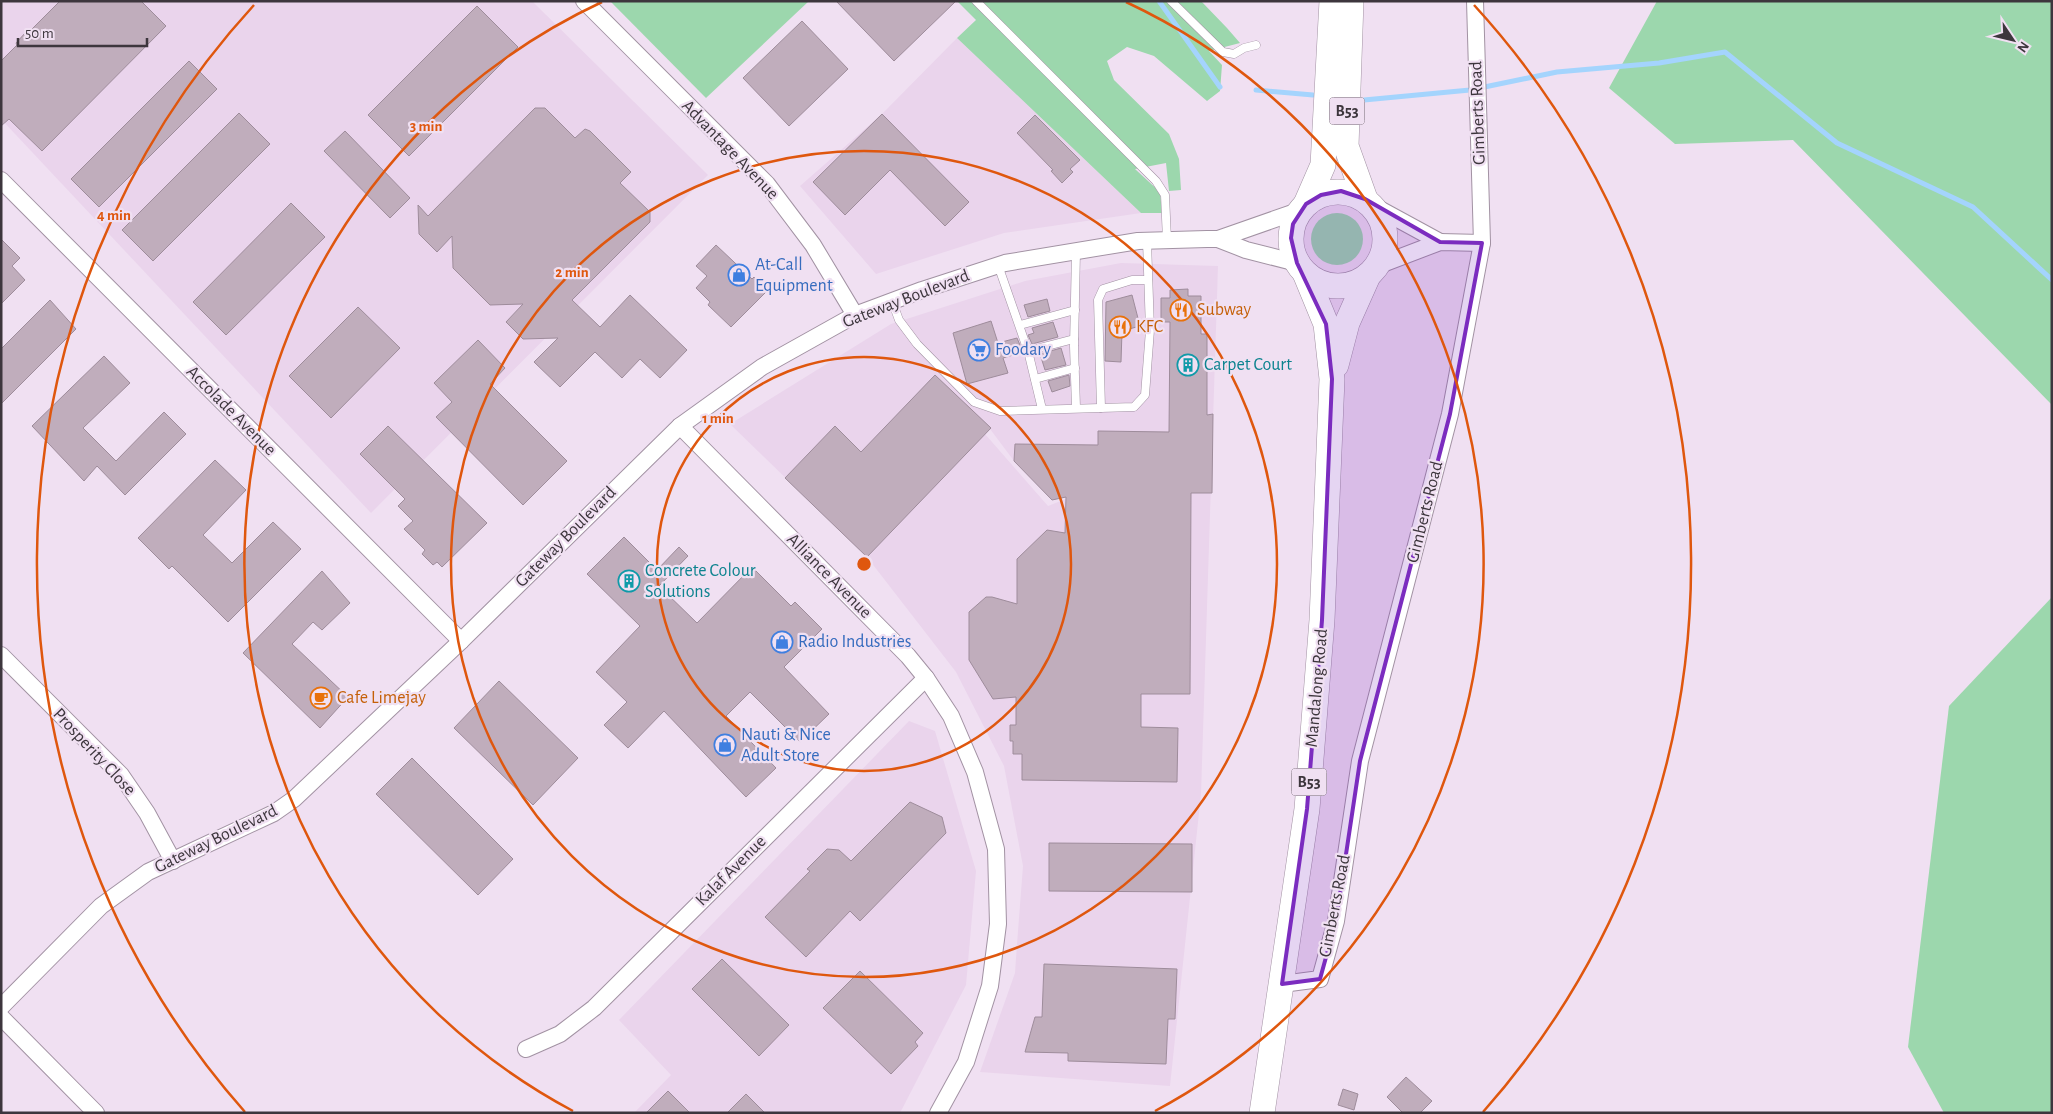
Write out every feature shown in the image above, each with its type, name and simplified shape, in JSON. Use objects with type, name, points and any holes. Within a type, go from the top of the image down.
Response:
[{"type":"main road","name":"B53","points":[[1301,268],[1292,250],[1291,238],[1293,224],[1324,165],[1332,1]]},
{"type":"main road","name":"B53","points":[[1351,1],[1346,146],[1368,202],[1380,215],[1385,235],[1386,242],[1382,256],[1373,271]]},
{"type":"main road","points":[[1303,207],[1321,195],[1330,192],[1352,193],[1368,202]]},
{"type":"main road","points":[[1301,268],[1314,280],[1334,286],[1358,282],[1373,271]]},
{"type":"main road","name":"Mandalong Road","points":[[1262,1113],[1307,809],[1322,620],[1332,380],[1326,324],[1301,268]]},
{"type":"main road","name":"Mandalong Road","points":[[1332,380],[1347,323],[1373,271]]},
{"type":"street","name":"Advantage Avenue","points":[[584,1],[767,184],[813,245],[856,315]]},
{"type":"street","name":"Gimberts Road","points":[[1282,984],[1320,979],[1336,921],[1360,761],[1450,414],[1482,243],[1475,1]]},
{"type":"street","name":"Accolade Avenue","points":[[1,180],[461,641]]},
{"type":"street","points":[[1368,202],[1440,242]]},
{"type":"street","name":"Gateway Boulevard","points":[[1,1007],[101,906],[148,872],[274,813],[294,799],[461,641],[680,426],[762,367],[856,315],[998,266],[1147,241],[1218,239],[1303,207]]},
{"type":"street","name":"Gateway Boulevard","points":[[1218,239],[1301,268]]},
{"type":"street","points":[[1373,271],[1440,242],[1482,243]]},
{"type":"street","name":"Alliance Avenue","points":[[680,426],[862,609],[926,678],[951,716],[975,772],[996,849],[998,915],[990,986],[966,1062],[938,1113]]},
{"type":"street","name":"Prosperity Close","points":[[1,655],[121,775],[147,813],[173,861]]},
{"type":"street","name":"Kalaf Avenue","points":[[526,1049],[560,1034],[594,1008],[926,678]]},
{"type":"street","points":[[1,1017],[96,1113]]},
{"type":"lane","points":[[976,1],[1156,181],[1165,195],[1167,240]]},
{"type":"lane","points":[[1171,1],[1223,52],[1234,54],[1244,48],[1256,45]]},
{"type":"lane","points":[[892,301],[899,320],[917,344],[974,402],[1000,411],[1134,407],[1145,395],[1150,330],[1147,241]]},
{"type":"lane","points":[[1076,252],[1074,339],[1076,408]]},
{"type":"lane","points":[[998,266],[1020,325],[1042,409]]},
{"type":"lane","points":[[1102,408],[1098,300],[1104,289],[1132,280],[1148,280]]},
{"type":"lane","points":[[1020,325],[1075,310]]},
{"type":"lane","points":[[1028,351],[1074,339]]},
{"type":"lane","points":[[1035,379],[1075,368]]},
{"type":"highlighted area","points":[[1341,191],[1365,199],[1440,242],[1482,243],[1450,414],[1360,761],[1336,921],[1320,979],[1282,984],[1307,809],[1322,620],[1332,379],[1326,324],[1297,263],[1291,238],[1293,224],[1306,204],[1321,195]]},
{"type":"shaded area","points":[[1,1],[532,1],[708,175],[371,513],[1,119]]},
{"type":"shaded area","points":[[957,38],[1141,213],[1004,233],[876,274],[800,186],[882,114]]},
{"type":"shaded area","points":[[1121,263],[1218,266],[1201,794],[1170,1086],[980,1072],[1015,973],[1023,866],[1004,766],[956,672],[867,557],[730,424],[891,324],[1025,281]],"holes":[[[990,429],[1014,461],[1052,500],[1076,495],[1048,506],[985,434]]]},
{"type":"shaded area","points":[[909,721],[935,731],[976,871],[966,985],[900,1113],[634,1113],[671,1075],[619,1020]]},
{"type":"green space","points":[[610,1],[809,1],[706,98]]},
{"type":"green space","points":[[957,1],[1201,1],[1240,43],[1209,51],[1222,65],[1220,91],[1207,101],[1154,56],[1127,47],[1107,61],[1114,80],[1169,134],[1179,159],[1181,190],[1169,191],[1166,163],[1135,169],[1160,192],[1162,213],[1141,213],[957,38],[976,20]]},
{"type":"green space","points":[[1657,1],[2052,1],[2052,405],[1793,140],[1675,144],[1609,88]]},
{"type":"green space","points":[[1337,213],[1351,217],[1359,225],[1363,239],[1359,253],[1351,261],[1337,265],[1323,261],[1315,253],[1311,239],[1315,225],[1323,217]]},
{"type":"green space","points":[[2052,597],[2052,1113],[1944,1113],[1908,1047],[1949,706]]},
{"type":"building","points":[[60,1],[141,1],[166,26],[42,151],[9,119],[1,126],[1,61],[17,45],[16,43],[26,32],[28,33]]},
{"type":"building","points":[[836,1],[956,1],[894,61]]},
{"type":"building","points":[[477,6],[518,47],[409,156],[368,115]]},
{"type":"building","points":[[802,21],[848,69],[789,126],[743,78]]},
{"type":"building","points":[[189,61],[217,89],[99,207],[71,179]]},
{"type":"building","points":[[535,108],[545,108],[575,138],[585,129],[590,131],[631,172],[620,183],[650,212],[650,222],[572,300],[600,327],[630,295],[687,350],[660,378],[640,359],[622,378],[595,352],[560,387],[534,362],[558,338],[523,339],[506,322],[523,304],[490,305],[453,268],[452,236],[437,252],[419,234],[418,205],[428,216]]},
{"type":"building","points":[[239,113],[270,144],[153,261],[122,230]]},
{"type":"building","points":[[882,114],[969,202],[945,226],[890,170],[845,215],[813,182]]},
{"type":"building","points":[[1035,115],[1080,160],[1070,169],[1073,172],[1062,183],[1051,171],[1053,170],[1017,133]]},
{"type":"building","points":[[345,131],[410,198],[390,218],[324,151]]},
{"type":"building","points":[[291,203],[325,237],[226,335],[193,302]]},
{"type":"building","points":[[1,239],[20,258],[12,266],[25,280],[1,304]]},
{"type":"building","points":[[716,245],[752,279],[754,277],[767,291],[731,327],[708,305],[710,302],[696,288],[707,276],[696,266]]},
{"type":"building","points":[[1188,289],[1188,296],[1201,296],[1201,334],[1207,334],[1207,415],[1213,414],[1212,493],[1191,493],[1190,694],[1141,694],[1141,727],[1178,728],[1177,782],[1022,780],[1022,754],[1013,754],[1013,741],[1010,741],[1010,725],[1016,725],[1016,697],[993,699],[969,660],[969,612],[986,597],[1017,604],[1017,559],[1047,530],[1065,533],[1066,497],[1052,500],[1014,461],[1015,444],[1098,445],[1098,431],[1169,432],[1170,322],[1161,322],[1161,298],[1170,298],[1170,290]]},
{"type":"building","name":"KFC","points":[[1132,295],[1140,326],[1122,331],[1121,362],[1105,361],[1106,302]]},
{"type":"building","points":[[1047,299],[1050,311],[1028,317],[1024,305]]},
{"type":"building","points":[[50,300],[76,329],[1,404],[1,349]]},
{"type":"building","points":[[358,307],[400,348],[331,418],[289,376]]},
{"type":"building","name":"Foodary","points":[[991,321],[998,343],[1017,338],[1023,352],[1003,358],[1008,373],[967,384],[953,333]]},
{"type":"building","points":[[1053,322],[1058,337],[1032,344],[1028,335],[1034,333],[1032,328]]},
{"type":"building","points":[[478,340],[505,368],[490,384],[567,461],[523,505],[436,417],[452,402],[434,383]]},
{"type":"building","points":[[1061,348],[1066,365],[1045,370],[1040,354]]},
{"type":"building","points":[[104,356],[130,383],[83,428],[116,461],[164,412],[186,434],[125,495],[97,466],[84,481],[32,426]]},
{"type":"building","points":[[935,375],[991,428],[867,557],[785,478],[835,426],[861,452]]},
{"type":"building","points":[[1069,375],[1070,386],[1052,392],[1048,381]]},
{"type":"building","points":[[388,426],[487,523],[442,567],[437,562],[433,565],[422,554],[425,550],[404,529],[413,521],[398,506],[405,499],[360,454]]},
{"type":"building","points":[[215,460],[246,490],[203,535],[232,563],[273,522],[301,549],[228,622],[172,566],[169,569],[138,538]]},
{"type":"building","points":[[624,537],[657,570],[679,547],[688,556],[659,586],[697,623],[752,567],[791,606],[795,602],[822,629],[784,667],[829,714],[800,742],[750,692],[726,716],[776,768],[746,797],[664,711],[628,748],[604,725],[627,702],[596,672],[640,626],[587,574]]},
{"type":"building","points":[[322,571],[350,603],[322,630],[313,622],[292,644],[348,697],[320,728],[243,653]]},
{"type":"building","points":[[499,681],[578,758],[533,805],[454,728]]},
{"type":"building","points":[[412,758],[513,859],[478,895],[376,794]]},
{"type":"building","points":[[910,802],[942,817],[946,833],[860,921],[850,911],[806,957],[765,917],[810,871],[807,869],[827,849],[839,850],[851,861]]},
{"type":"building","points":[[1049,843],[1192,844],[1192,892],[1049,891]]},
{"type":"building","points":[[722,959],[789,1025],[759,1056],[692,989]]},
{"type":"building","points":[[1044,964],[1177,969],[1175,1019],[1168,1019],[1166,1064],[1068,1061],[1068,1053],[1025,1052],[1035,1017],[1042,1017]]},
{"type":"building","points":[[860,971],[923,1033],[915,1042],[918,1046],[891,1074],[823,1008]]},
{"type":"building","points":[[1406,1077],[1432,1101],[1420,1113],[1403,1113],[1387,1097]]},
{"type":"building","points":[[1343,1089],[1358,1094],[1354,1110],[1338,1105]]},
{"type":"building","points":[[668,1091],[690,1113],[646,1113]]},
{"type":"building","points":[[746,1094],[765,1113],[727,1113]]},
{"type":"waterway","points":[[1159,1],[1220,87]]},
{"type":"waterway","points":[[1364,100],[1470,90],[1557,72],[1659,63],[1725,52],[1837,143],[1973,207],[2052,280]]},
{"type":"waterway","points":[[1256,90],[1313,95]]},
{"type":"place","name":"At-Call Equipment","points":[[739,275]]},
{"type":"place","name":"Subway","points":[[1181,310]]},
{"type":"place","name":"KFC","points":[[1120,327]]},
{"type":"place","name":"Foodary","points":[[979,350]]},
{"type":"place","name":"Carpet Court","points":[[1188,365]]},
{"type":"place","name":"Concrete Colour Solutions","points":[[629,581]]},
{"type":"place","name":"Radio Industries","points":[[782,642]]},
{"type":"place","name":"Cafe Limejay","points":[[321,698]]},
{"type":"place","name":"Nauti & Nice Adult Store","points":[[725,745]]}]
